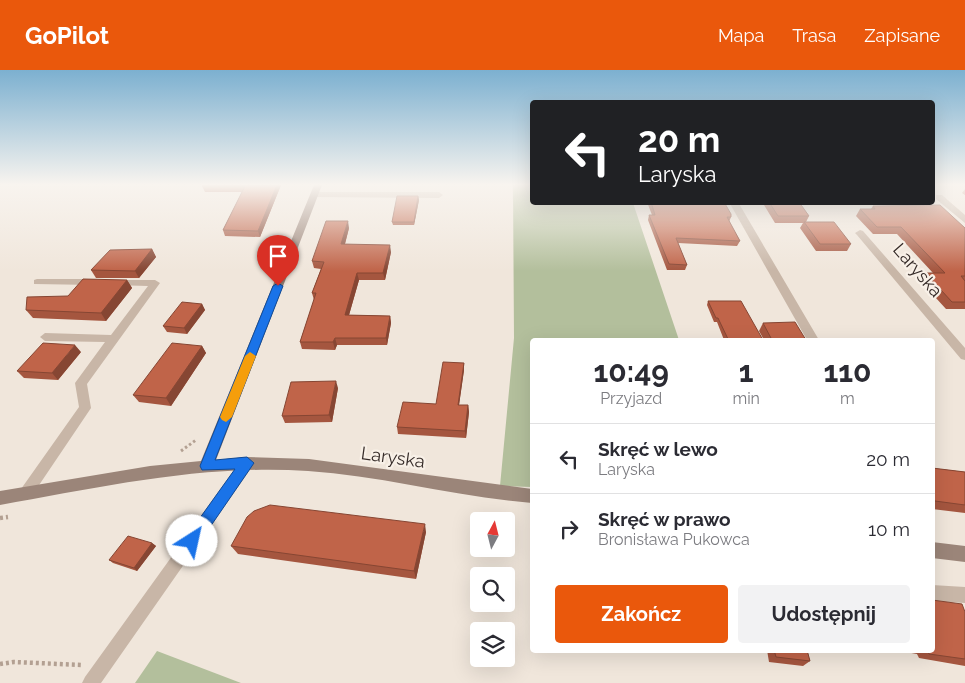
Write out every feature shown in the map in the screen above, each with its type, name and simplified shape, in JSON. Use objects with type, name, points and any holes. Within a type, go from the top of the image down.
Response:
[{"type":"street","points":[[206,466],[307,214]]},
{"type":"street","points":[[740,214],[812,338]]},
{"type":"street","name":"Laryska","points":[[860,233],[965,356]]},
{"type":"street","name":"Laryska","points":[[0,498],[150,472],[247,463],[308,465],[530,496]]},
{"type":"street","points":[[935,550],[965,554]]},
{"type":"lane","points":[[26,493],[85,408],[81,383],[155,283],[37,282]]},
{"type":"lane","points":[[45,337],[115,339]]},
{"type":"lane","points":[[91,683],[247,463]]},
{"type":"lane","points":[[935,592],[965,595]]},
{"type":"path","points":[[0,664],[14,662],[104,666]]},
{"type":"green space","points":[[513,214],[637,214],[678,338],[530,338],[530,487],[500,486],[514,338]]},
{"type":"green space","points":[[157,651],[241,683],[135,683]]},
{"type":"building","points":[[231,214],[265,214],[258,231],[223,230]]},
{"type":"building","points":[[394,214],[415,214],[414,222],[392,222]]},
{"type":"building","points":[[731,214],[731,217],[727,217],[740,241],[676,238],[687,265],[669,264],[649,215]]},
{"type":"building","points":[[776,214],[807,214],[809,216],[778,216]]},
{"type":"building","points":[[864,214],[949,214],[965,228],[965,276],[961,276],[965,281],[965,302],[952,302],[931,279],[933,279],[927,273],[945,273],[901,227],[877,227]]},
{"type":"building","points":[[326,221],[348,221],[341,244],[390,245],[383,273],[357,273],[345,315],[390,316],[386,338],[335,338],[333,342],[300,342],[316,293],[312,293],[324,262],[312,261]]},
{"type":"building","points":[[804,222],[834,222],[851,244],[820,244]]},
{"type":"building","points":[[152,249],[135,271],[91,270],[110,250]]},
{"type":"building","points":[[83,279],[127,280],[101,313],[26,310],[27,297],[68,296]]},
{"type":"building","points":[[708,301],[741,301],[762,338],[728,338],[718,318],[716,318]]},
{"type":"building","points":[[182,302],[202,304],[184,328],[163,326]]},
{"type":"building","points":[[795,322],[805,338],[771,338],[763,323]]},
{"type":"building","points":[[43,343],[75,345],[52,373],[17,371]]},
{"type":"building","points":[[172,343],[202,346],[166,398],[133,395]]},
{"type":"building","points":[[443,362],[464,363],[458,405],[468,405],[465,431],[397,427],[403,402],[436,404]]},
{"type":"building","points":[[336,381],[329,415],[282,416],[291,382]]},
{"type":"building","points":[[935,468],[965,472],[965,505],[935,501]]},
{"type":"building","points":[[270,505],[425,524],[414,571],[231,546],[247,517],[254,511]]},
{"type":"building","points":[[128,536],[152,543],[134,568],[109,560]]},
{"type":"building","points":[[935,600],[962,604],[965,612],[965,659],[929,654],[935,653]]},
{"type":"building","points":[[775,653],[808,653],[810,661],[776,657]]},
{"type":"slow traffic","points":[[226,417],[250,356]]},
{"type":"route","points":[[192,541],[247,463],[206,466],[278,286]]}]
